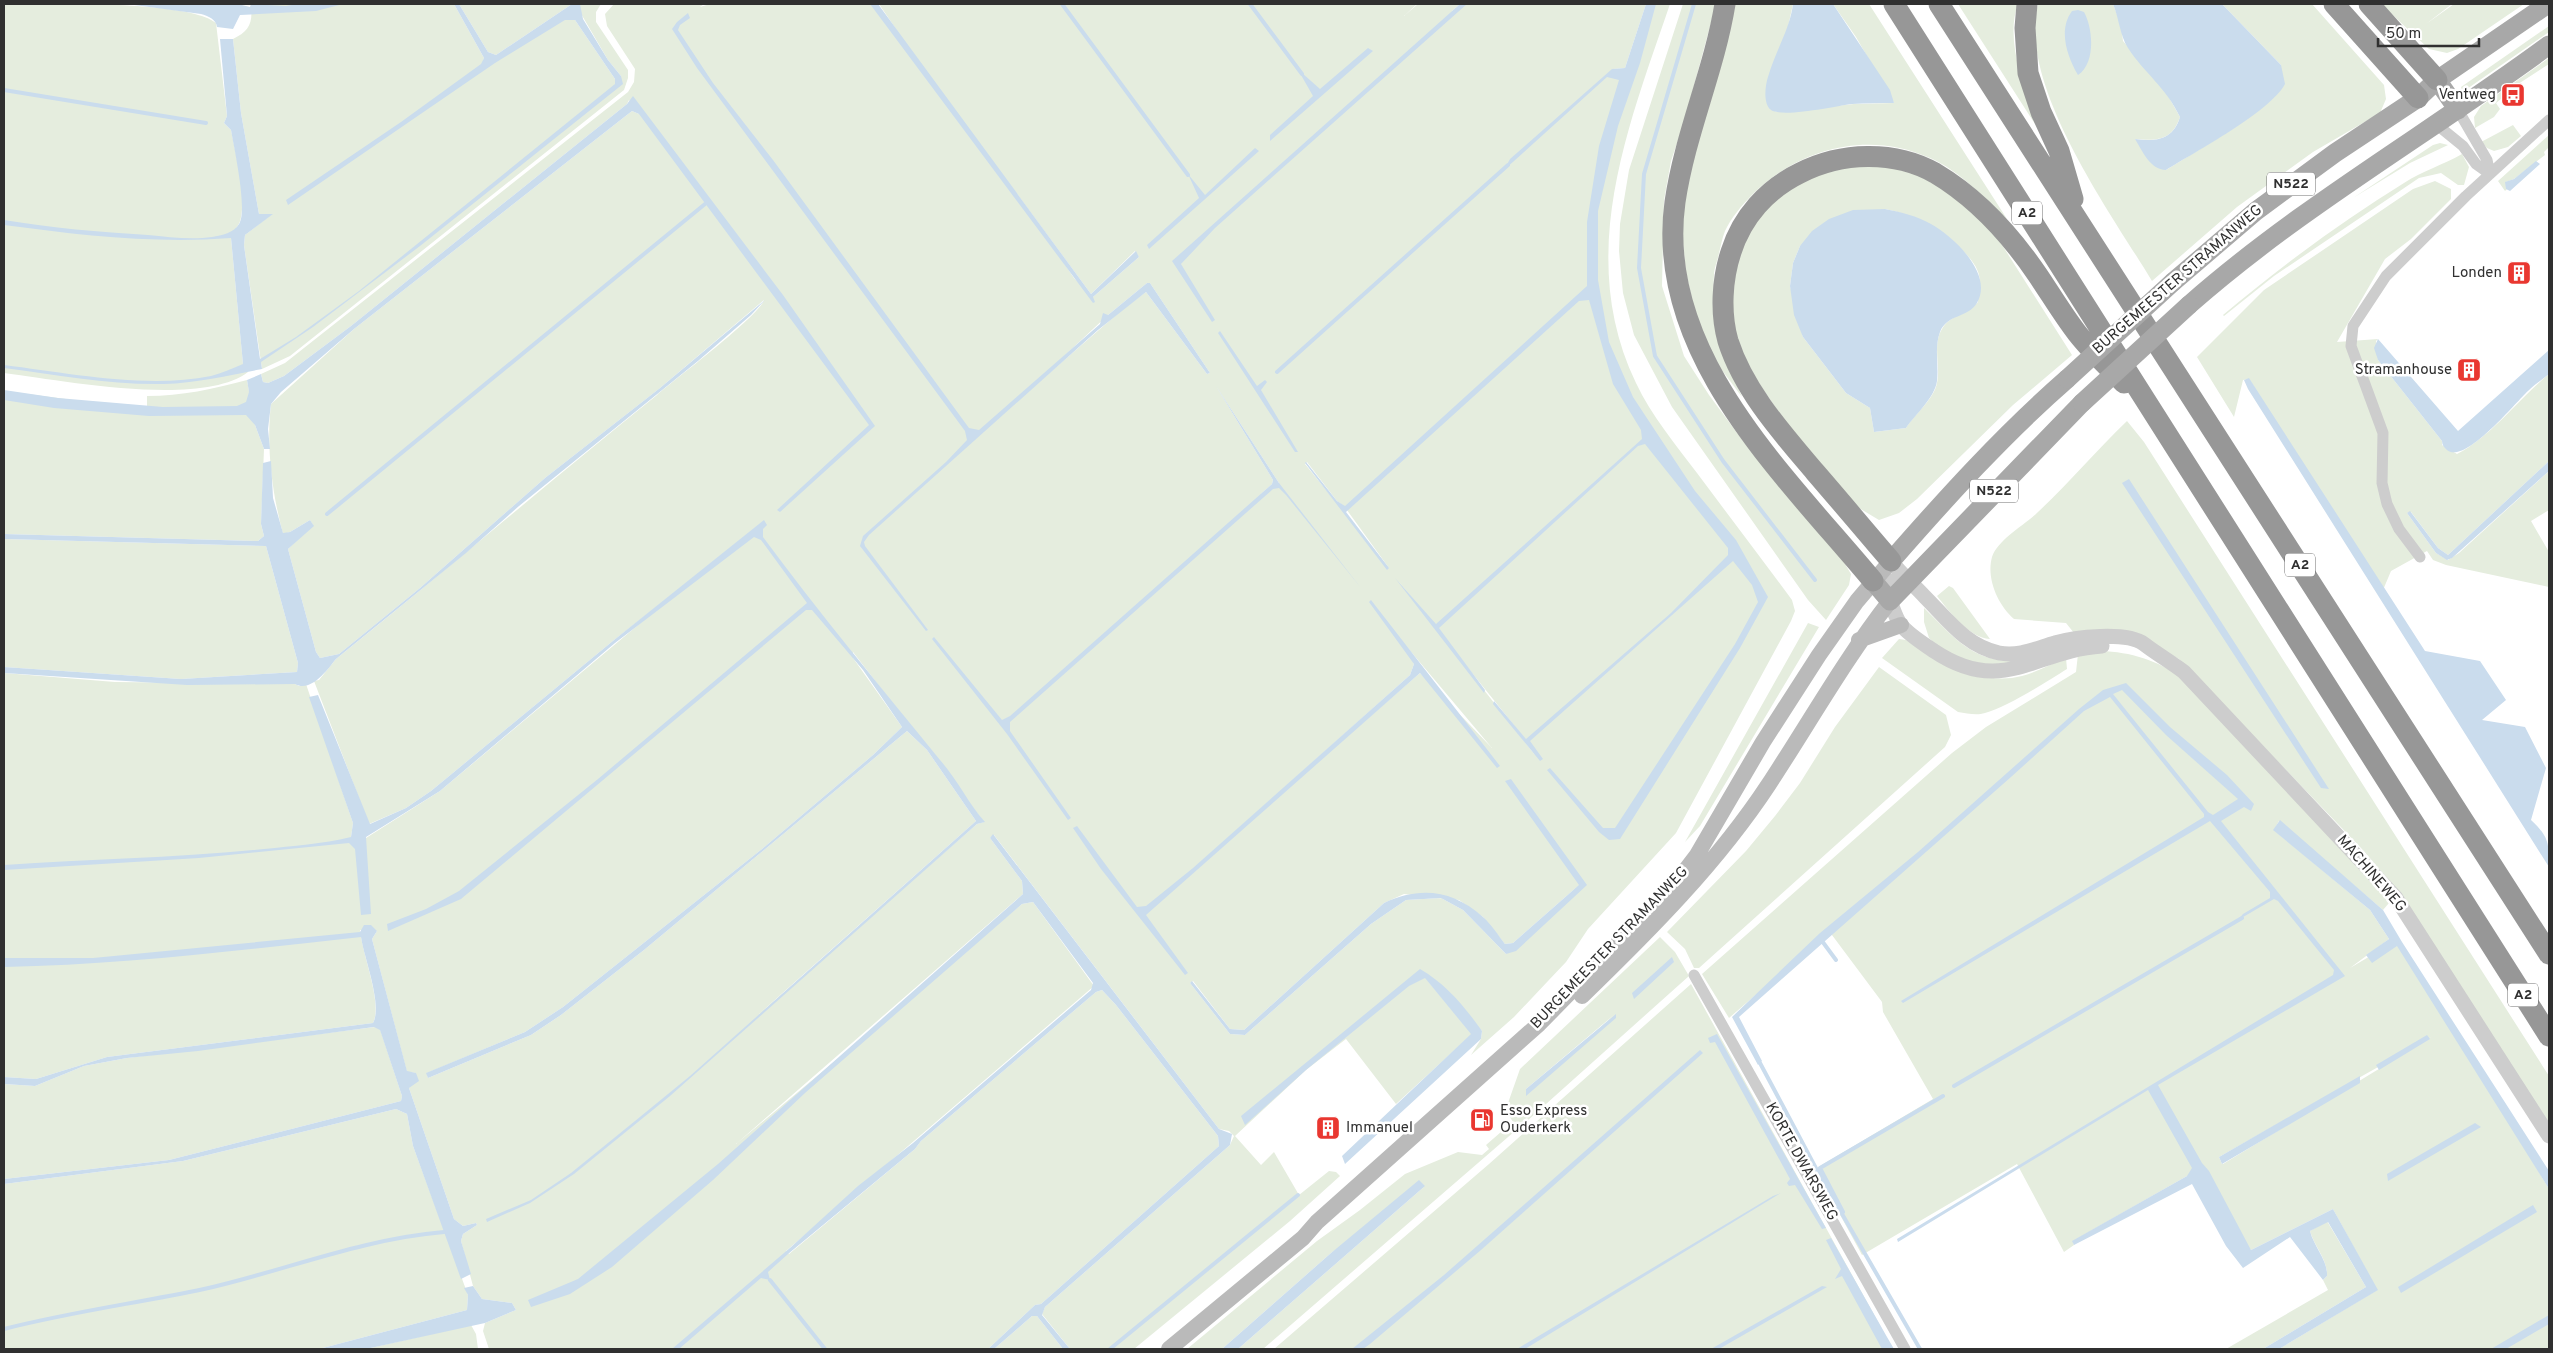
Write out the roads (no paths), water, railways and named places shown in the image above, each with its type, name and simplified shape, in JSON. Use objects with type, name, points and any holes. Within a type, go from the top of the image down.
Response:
[{"type":"highway","points":[[1725,4],[1718,44],[1680,172],[1675,204],[1677,276],[1694,338],[1734,412],[1873,582]]},
{"type":"highway","name":"A2","points":[[1894,4],[2549,1036]]},
{"type":"highway","name":"A2","points":[[1939,4],[2080,220],[2549,954]]},
{"type":"highway","name":"A2","points":[[2027,4],[2024,28],[2028,73],[2041,112],[2059,151],[2080,220]]},
{"type":"highway","points":[[2334,4],[2418,98]]},
{"type":"highway","points":[[2369,4],[2437,80]]},
{"type":"highway","name":"A2","points":[[1891,562],[1800,454],[1758,399],[1743,376],[1728,341],[1723,291],[1727,264],[1735,240],[1745,222],[1762,199],[1785,180],[1815,165],[1842,158],[1884,157],[1904,160],[1932,172],[1952,184],[1979,204],[2002,227],[2078,333],[2160,422]]},
{"type":"main road","name":"BURGEMEESTER STRAMANWEG","points":[[1169,1349],[1304,1238],[1317,1222],[1538,1024],[1671,889],[1697,855],[1763,742],[1818,654],[1873,582],[1963,482],[2042,400],[2256,210],[2335,153],[2418,98],[2437,80],[2548,4]]},
{"type":"main road","name":"BURGEMEESTER STRAMANWEG","points":[[1304,1238],[1324,1229],[1499,1074],[1673,906],[1726,844],[1769,784],[1859,640],[1890,601],[2011,474],[2082,403],[2220,277],[2324,200],[2458,110],[2549,45]]},
{"type":"main road","points":[[2437,80],[2458,110]]},
{"type":"main road","points":[[2418,98],[2436,124]]},
{"type":"main road","points":[[1873,582],[1890,601]]},
{"type":"main road","points":[[1859,640],[1901,625]]},
{"type":"street","points":[[2458,110],[2487,160],[2490,174]]},
{"type":"street","points":[[2420,556],[2399,529],[2387,504],[2382,482],[2383,432],[2351,346],[2352,326],[2386,276],[2490,174],[2549,120]]},
{"type":"street","points":[[2436,124],[2463,146],[2476,164],[2490,174]]},
{"type":"street","points":[[1891,562],[1909,581]]},
{"type":"street","points":[[1873,582],[1909,581]]},
{"type":"street","name":"MACHINEWEG","points":[[1909,581],[1961,635],[1979,646],[2000,653],[2018,654],[2067,640],[2099,636],[2144,644],[2148,649],[2167,659],[2184,672],[2396,898],[2549,1136]]},
{"type":"street","name":"MACHINEWEG","points":[[1890,601],[1901,625],[1949,660],[1981,671],[2013,670],[2084,647],[2112,646],[2142,651],[2148,649]]},
{"type":"street","name":"KORTE DWARSWEG","points":[[1694,975],[1906,1349]]},
{"type":"water","points":[[127,4],[238,4],[250,7],[251,4],[286,6],[298,4],[343,4],[316,11],[240,15],[233,29],[217,27],[213,20],[201,14]]},
{"type":"water","points":[[454,4],[459,4],[488,52],[496,55],[572,4],[580,4],[583,19],[608,60],[621,76],[623,84],[420,246],[313,327],[261,362],[262,369],[201,380],[144,384],[104,381],[4,368],[4,365],[108,378],[161,381],[211,376],[243,364],[231,238],[174,240],[117,238],[4,225],[4,220],[76,229],[188,238],[212,237],[234,230],[239,224],[242,206],[231,130],[224,123],[227,116],[220,39],[233,39],[241,113],[259,214],[273,214],[245,235],[244,245],[260,359],[296,337],[359,291],[615,84],[615,79],[575,20],[565,20],[495,63],[288,205],[286,200],[401,122],[481,64],[484,58]]},
{"type":"water","points":[[870,4],[878,4],[1091,294],[1136,251],[1139,257],[1093,297],[1095,302],[1093,303]]},
{"type":"water","points":[[1460,4],[1467,4],[1215,228],[1181,264],[1215,320],[1212,322],[1172,261]]},
{"type":"water","points":[[1646,4],[1656,4],[1640,63],[1618,126],[1598,211],[1598,280],[1609,342],[1633,397],[1695,491],[1736,540],[1768,597],[1740,648],[1620,839],[1609,840],[1599,832],[1547,770],[1550,768],[1603,828],[1615,828],[1735,644],[1758,602],[1752,585],[1733,561],[1530,741],[1543,759],[1540,761],[1493,704],[1494,701],[1526,739],[1671,613],[1728,555],[1728,548],[1645,444],[1638,446],[1439,628],[1485,690],[1484,693],[1395,578],[1436,624],[1642,439],[1641,430],[1613,384],[1589,300],[1579,301],[1346,512],[1389,568],[1387,570],[1305,463],[1337,501],[1345,506],[1587,286],[1587,222],[1599,146],[1619,80],[1607,77],[1504,170],[1510,159],[1612,69],[1625,68]]},
{"type":"water","points":[[1793,4],[1833,4],[1890,90],[1894,103],[1852,104],[1786,113],[1771,110],[1766,99],[1767,81],[1789,22]]},
{"type":"water","points":[[2113,4],[2222,4],[2281,65],[2285,84],[2277,95],[2264,107],[2231,131],[2166,170],[2155,167],[2147,159],[2135,139],[2150,140],[2163,138],[2173,131],[2180,117],[2168,97],[2128,48],[2123,38]]},
{"type":"water","points":[[2072,11],[2084,12],[2087,19],[2091,45],[2088,62],[2084,70],[2078,75],[2070,60],[2065,26]]},
{"type":"water","points":[[688,13],[690,18],[680,25],[678,30],[713,83],[773,160],[969,428],[979,430],[1100,324],[1103,313],[1108,315],[1147,283],[1150,283],[1210,373],[1207,374],[1146,292],[1098,330],[869,535],[864,542],[865,546],[928,630],[926,631],[860,546],[863,536],[946,462],[967,440],[965,431],[697,68],[672,29]]},
{"type":"water","points":[[1368,48],[1373,51],[1270,141],[1270,135],[1313,96],[1301,75],[1302,73],[1320,89]]},
{"type":"water","points":[[633,96],[783,295],[875,426],[780,512],[777,510],[869,425],[639,114],[632,111],[354,329],[281,392],[271,404],[268,429],[270,449],[264,449],[255,425],[246,415],[149,416],[54,408],[4,400],[4,390],[58,398],[163,407],[237,406],[246,402],[249,392],[247,380],[261,374],[263,382],[268,383],[284,376],[351,326],[627,104]]},
{"type":"water","points":[[1255,148],[1259,151],[1149,249],[1147,245],[1199,198],[1188,174],[1205,195]]},
{"type":"water","points":[[2536,161],[2540,164],[2510,191],[2506,189],[2505,182],[2514,179]]},
{"type":"water","points":[[1885,209],[1920,219],[1950,237],[1969,257],[1976,268],[1981,292],[1973,308],[1943,326],[1937,344],[1936,387],[1924,405],[1906,428],[1874,432],[1870,408],[1846,393],[1803,337],[1794,315],[1790,286],[1793,263],[1800,246],[1812,231],[1829,219],[1853,210]]},
{"type":"water","points":[[765,300],[751,315],[698,361],[519,506],[466,553],[336,659],[313,683],[301,686],[295,684],[187,685],[4,673],[4,667],[181,679],[297,672],[298,663],[266,546],[4,539],[4,534],[258,541],[264,536],[261,524],[263,463],[271,461],[273,498],[283,533],[290,532],[310,520],[314,526],[288,549],[316,652],[320,658],[339,654],[420,588],[545,478],[660,388]]},
{"type":"water","points":[[1220,331],[1257,386],[1265,380],[1267,382],[1261,390],[1298,452],[1295,452],[1218,333]]},
{"type":"water","points":[[2378,339],[2458,431],[2549,350],[2549,374],[2530,389],[2477,441],[2465,449],[2455,452],[2444,447],[2442,441],[2378,360],[2374,348]]},
{"type":"water","points":[[2249,378],[2425,651],[2480,661],[2506,700],[2482,720],[2525,727],[2546,768],[2531,820],[2547,841],[2549,867],[2248,389],[2244,380]]},
{"type":"water","points":[[1216,386],[1279,483],[1361,588],[1286,495],[1279,488],[1273,489],[1010,722],[1010,731],[1071,818],[1068,820],[1007,734],[932,639],[934,637],[1002,720],[1010,716],[1272,484],[1273,480]]},
{"type":"water","points":[[2549,461],[2549,471],[2452,558],[2447,560],[2436,553],[2407,513],[2410,511],[2438,548],[2448,555]]},
{"type":"water","points":[[2129,479],[2329,789],[2321,788],[2122,483]]},
{"type":"water","points":[[764,520],[767,525],[763,529],[763,537],[946,767],[985,822],[977,824],[670,1096],[574,1174],[530,1203],[487,1222],[486,1219],[531,1200],[571,1173],[690,1076],[976,821],[927,750],[907,731],[644,950],[561,1015],[531,1035],[428,1078],[426,1073],[525,1032],[563,1007],[762,849],[873,755],[902,727],[863,670],[812,610],[806,610],[461,899],[388,931],[387,924],[426,909],[459,891],[598,779],[807,603],[761,540],[754,537],[615,643],[440,791],[366,837],[371,914],[361,915],[355,849],[349,843],[199,858],[4,870],[4,865],[231,852],[308,844],[351,837],[353,823],[309,697],[318,695],[370,824],[406,808],[431,791],[614,640]]},
{"type":"water","points":[[1371,600],[1500,766],[1497,768],[1420,673],[1146,915],[1188,973],[1185,975],[1101,869],[1073,828],[1077,826],[1137,907],[1146,906],[1193,868],[1410,675],[1414,664],[1369,602]]},
{"type":"water","points":[[2126,683],[2170,727],[2227,775],[2254,804],[2251,811],[2244,807],[2221,821],[2345,976],[2158,1085],[2202,1163],[2209,1171],[2251,1250],[2333,1209],[2378,1290],[2279,1349],[2263,1349],[2366,1287],[2328,1222],[2310,1231],[2327,1270],[2327,1276],[2323,1280],[2290,1237],[2243,1268],[2226,1246],[2192,1184],[2074,1245],[2072,1241],[2187,1176],[2192,1168],[2148,1090],[1898,1242],[1897,1239],[2333,975],[2334,970],[2278,901],[2274,899],[2238,920],[2243,914],[2270,898],[2270,892],[2210,821],[1903,1003],[1901,1001],[2204,817],[2204,814],[2110,697],[2084,711],[1739,1017],[1762,1061],[1758,1065],[1732,1017],[1820,933],[1918,852],[2079,709],[2103,690]],"holes":[[[2122,690],[2166,735],[2238,799],[2213,815],[2208,812],[2113,694]]]},
{"type":"water","points":[[1511,779],[1587,885],[1516,951],[1506,954],[1463,910],[1441,898],[1406,900],[1371,924],[1245,1035],[1230,1034],[1190,983],[1192,981],[1230,1029],[1244,1030],[1384,903],[1410,894],[1436,894],[1460,901],[1486,920],[1505,944],[1513,943],[1579,885],[1505,781]]},
{"type":"water","points":[[2280,820],[2383,910],[2549,1171],[2549,1189],[2397,946],[2372,963],[2366,955],[2389,939],[2370,910],[2273,830]]},
{"type":"water","points":[[993,834],[1219,1129],[1232,1134],[1230,1145],[1045,1307],[1042,1315],[1070,1349],[1063,1349],[1037,1316],[1032,1316],[994,1349],[988,1349],[1035,1305],[1041,1304],[1219,1146],[1218,1136],[1116,1005],[1102,990],[1096,992],[921,1141],[915,1149],[788,1254],[768,1272],[770,1280],[761,1278],[679,1349],[672,1349],[791,1247],[858,1186],[913,1143],[1091,990],[1093,983],[1033,902],[1022,904],[805,1093],[713,1180],[612,1267],[570,1294],[531,1307],[528,1300],[578,1279],[718,1164],[1023,894],[1022,881],[990,838]]},
{"type":"water","points":[[364,925],[371,925],[377,931],[372,939],[407,1071],[416,1073],[419,1081],[409,1088],[454,1219],[463,1226],[476,1223],[477,1225],[463,1234],[461,1241],[471,1274],[461,1279],[413,1146],[407,1114],[396,1109],[183,1161],[4,1184],[4,1179],[169,1160],[401,1101],[402,1096],[380,1030],[374,1027],[198,1051],[127,1058],[84,1066],[35,1086],[4,1084],[4,1077],[36,1079],[107,1057],[373,1023],[376,1005],[361,937],[183,956],[49,966],[4,967],[4,958],[93,958],[360,932]]},
{"type":"water","points":[[1672,957],[1674,962],[1634,999],[1632,993]]},
{"type":"water","points":[[1420,969],[1447,989],[1462,1005],[1482,1031],[1481,1039],[1345,1164],[1342,1156],[1471,1034],[1425,978],[1409,986],[1306,1070],[1245,1125],[1241,1116]]},
{"type":"water","points":[[1616,1014],[1616,1018],[1526,1096],[1526,1089]]},
{"type":"water","points":[[1717,1034],[1826,1228],[1822,1229],[1795,1185],[1789,1186],[1787,1183],[1790,1179],[1715,1042],[1710,1043],[1708,1038]]},
{"type":"water","points":[[2427,1035],[2430,1039],[2379,1070],[2376,1065]]},
{"type":"water","points":[[1700,1050],[1703,1053],[1481,1250],[1370,1344],[1363,1349],[1352,1349],[1444,1275]]},
{"type":"water","points":[[2360,1076],[2360,1083],[2222,1164],[2219,1157]]},
{"type":"water","points":[[2475,1123],[2481,1127],[2388,1181],[2387,1174]]},
{"type":"water","points":[[1419,1180],[1425,1186],[1238,1349],[1222,1349],[1331,1253]]},
{"type":"water","points":[[1781,1193],[1525,1349],[1517,1349],[1773,1196]]},
{"type":"water","points":[[2533,1205],[2537,1212],[2401,1293],[2398,1287]]},
{"type":"water","points":[[1831,1238],[1894,1349],[1882,1349],[1842,1276],[1835,1279],[1841,1269],[1826,1240]]},
{"type":"water","points":[[473,1286],[482,1299],[512,1303],[516,1310],[485,1323],[366,1349],[319,1349],[467,1310],[468,1295],[464,1288]]},
{"type":"water","points":[[1822,1286],[1827,1287],[1719,1349],[1711,1349]]},
{"type":"water","points":[[2549,1315],[2549,1324],[2506,1349],[2491,1349]]},
{"type":"waterway","points":[[1062,4],[1188,175]]},
{"type":"waterway","points":[[1250,4],[1302,74]]},
{"type":"waterway","points":[[1694,4],[1644,174],[1639,268],[1655,356],[1723,461],[1815,580]]},
{"type":"waterway","points":[[4,90],[206,123]]},
{"type":"waterway","points":[[1277,372],[1508,165]]},
{"type":"waterway","points":[[327,514],[705,204]]},
{"type":"waterway","points":[[1954,1086],[2242,918]]},
{"type":"waterway","points":[[1822,941],[1836,960]]},
{"type":"waterway","points":[[1760,1063],[1819,1174],[1920,1349]]},
{"type":"waterway","points":[[1843,1212],[1820,1168],[1943,1096]]},
{"type":"waterway","points":[[1110,1349],[1298,1195]]},
{"type":"waterway","points":[[4,1329],[204,1289],[383,1241],[444,1232]]},
{"type":"waterway","points":[[770,1280],[825,1349]]},
{"type":"place","name":"Ventweg","points":[[2513,95]]},
{"type":"place","name":"Londen","points":[[2519,273]]},
{"type":"place","name":"Stramanhouse","points":[[2469,370]]},
{"type":"place","name":"Esso Express Ouderkerk","points":[[1482,1120]]},
{"type":"place","name":"Immanuel","points":[[1328,1128]]}]
